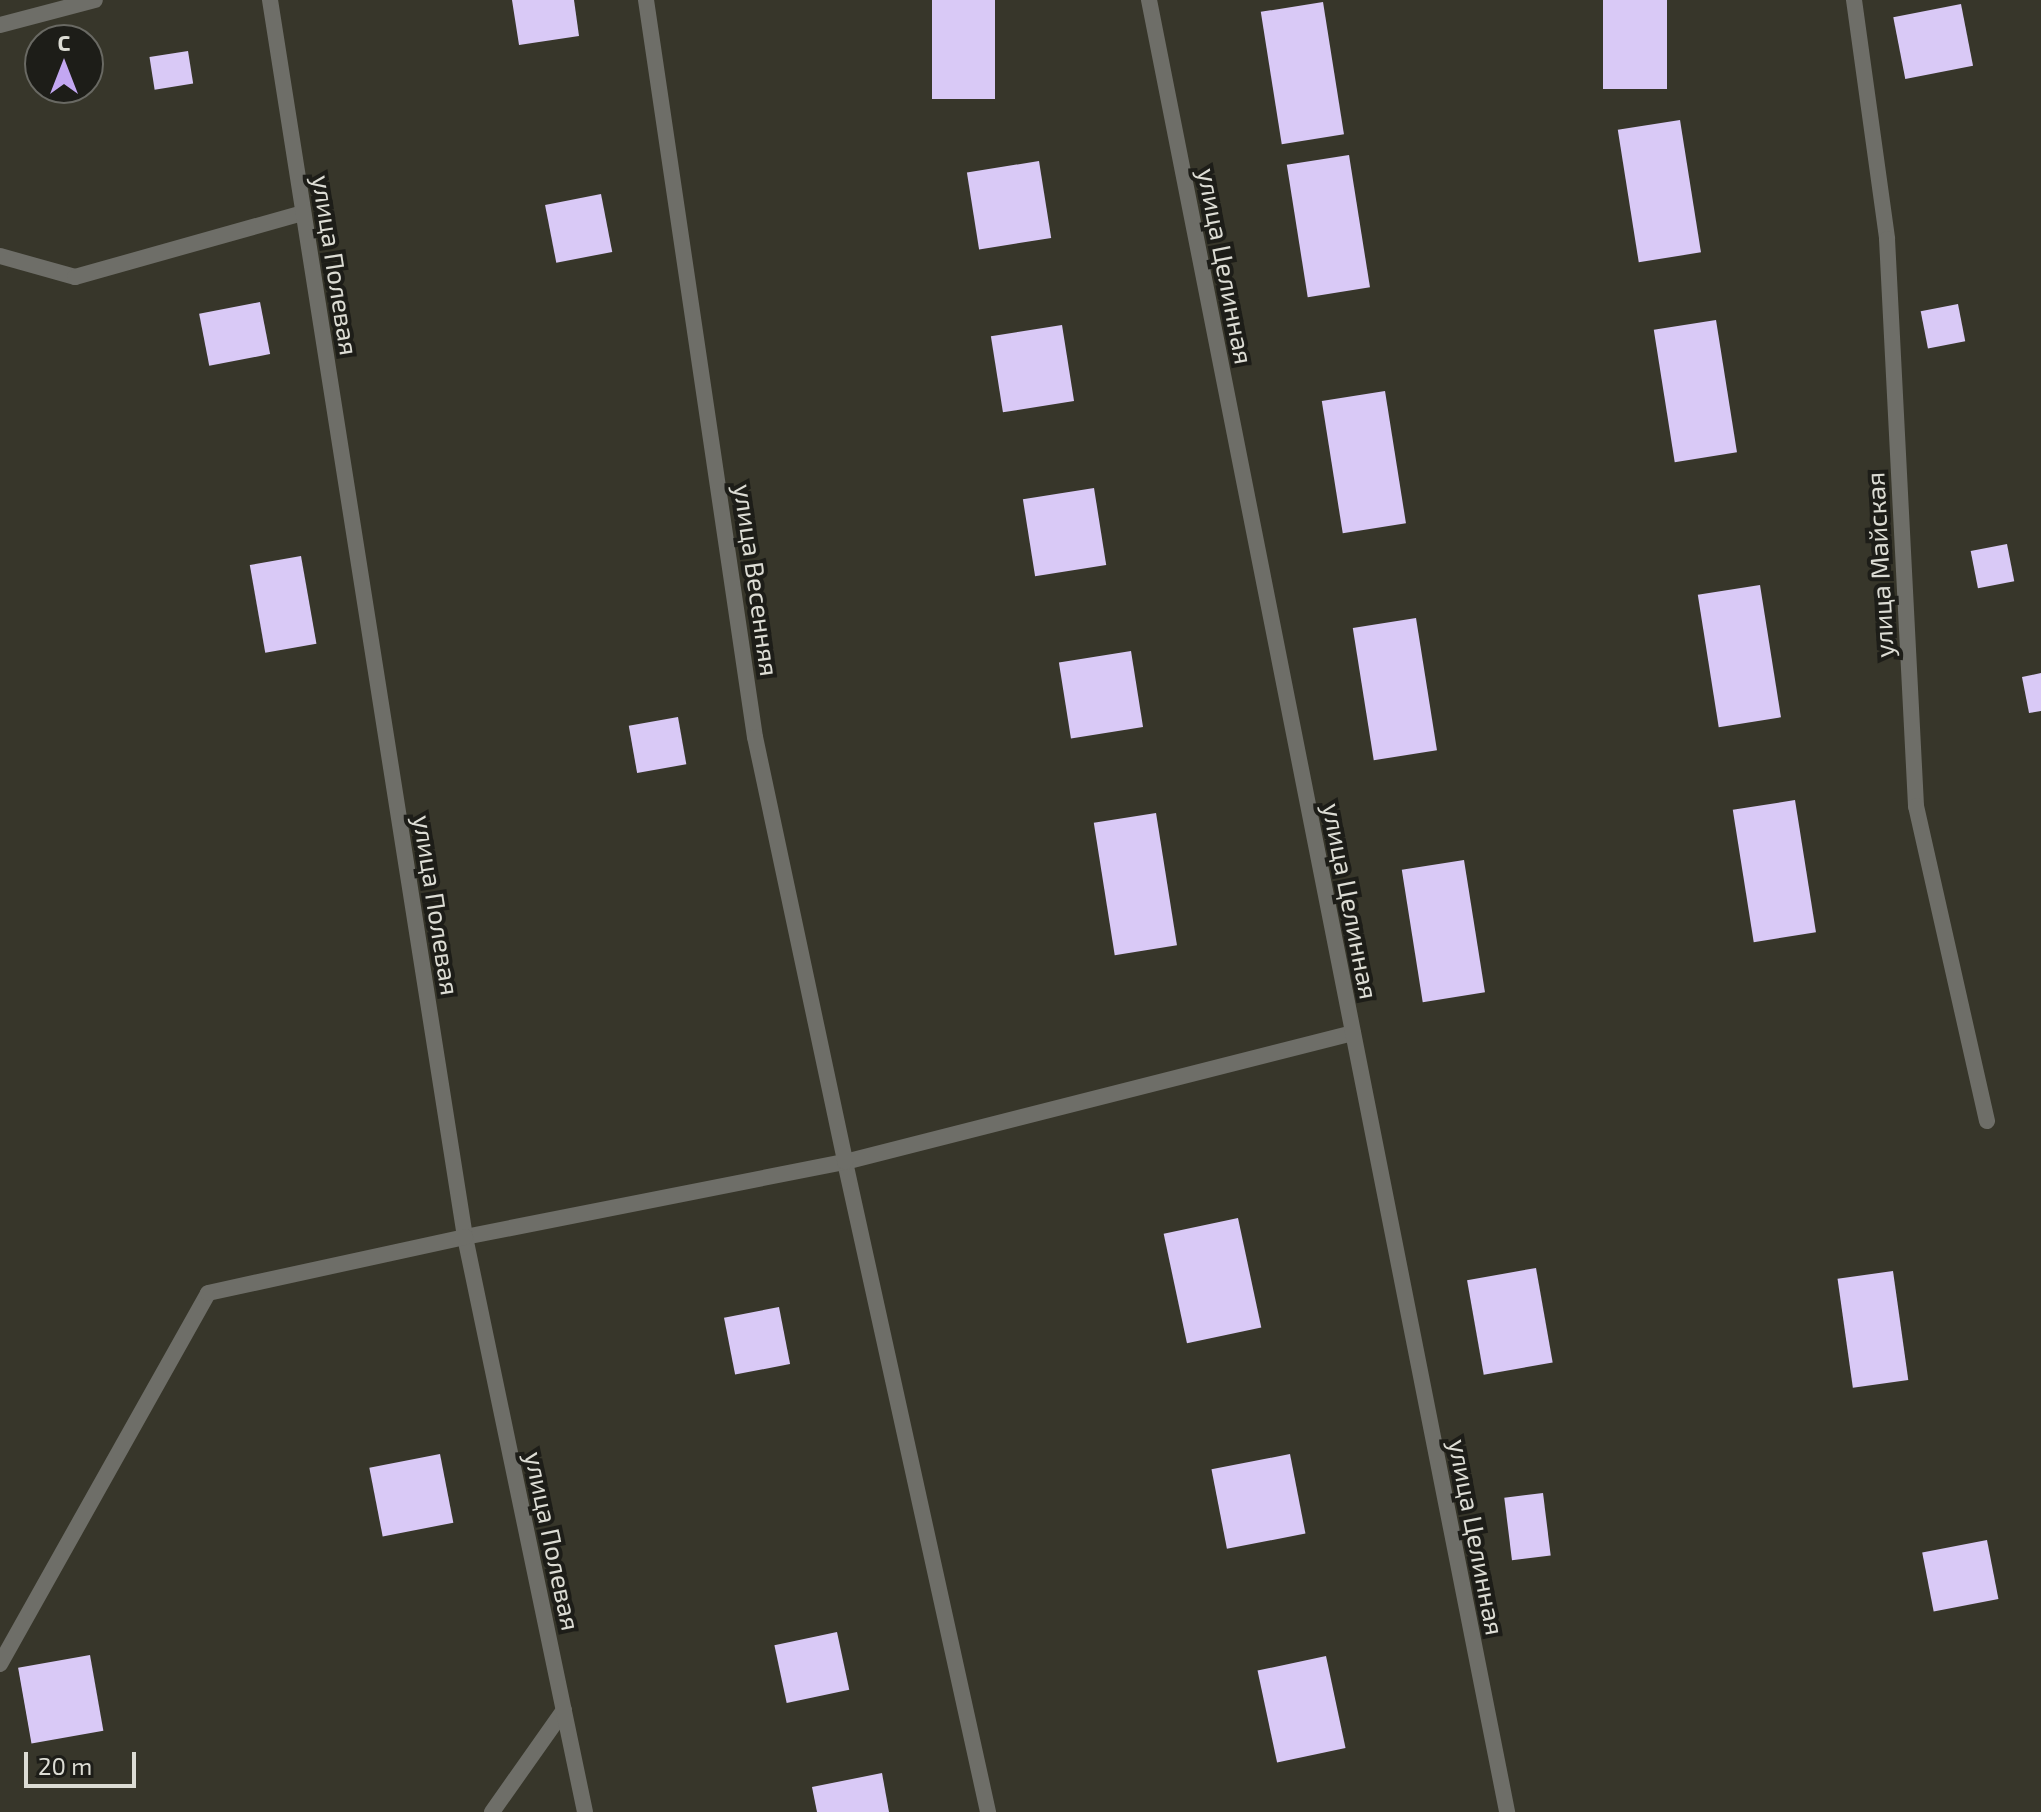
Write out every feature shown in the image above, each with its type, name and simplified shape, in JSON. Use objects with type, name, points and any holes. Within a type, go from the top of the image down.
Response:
[{"type":"street","points":[[0,25],[95,0]]},
{"type":"street","name":"улица Полевая","points":[[270,0],[465,1237],[585,1812]]},
{"type":"street","name":"улица Весенняя","points":[[646,0],[755,737],[988,1812]]},
{"type":"street","name":"улица Целинная","points":[[1149,0],[1507,1812]]},
{"type":"street","name":"улица Майская","points":[[1854,0],[1887,239],[1916,806],[1987,1121]]},
{"type":"street","points":[[0,256],[75,277],[303,213]]},
{"type":"street","points":[[0,1664],[208,1293],[465,1237],[845,1162],[1353,1033]]},
{"type":"street","points":[[492,1812],[564,1710]]},
{"type":"building","points":[[512,0],[574,0],[579,36],[519,45]]},
{"type":"building","points":[[932,0],[995,0],[995,99],[932,99]]},
{"type":"building","points":[[1603,0],[1667,0],[1667,89],[1603,89]]},
{"type":"building","points":[[1323,2],[1344,134],[1282,144],[1261,12]]},
{"type":"building","points":[[1961,4],[1973,66],[1905,79],[1893,17]]},
{"type":"building","points":[[188,51],[193,84],[155,90],[149,57]]},
{"type":"building","points":[[1680,120],[1701,252],[1639,262],[1618,130]]},
{"type":"building","points":[[1349,155],[1370,287],[1308,297],[1287,165]]},
{"type":"building","points":[[1039,161],[1051,238],[979,249],[967,172]]},
{"type":"building","points":[[601,194],[612,252],[556,263],[545,205]]},
{"type":"building","points":[[260,302],[270,354],[209,366],[199,314]]},
{"type":"building","points":[[1958,304],[1965,341],[1928,349],[1921,311]]},
{"type":"building","points":[[1716,320],[1737,452],[1675,462],[1654,330]]},
{"type":"building","points":[[1062,325],[1074,401],[1003,412],[991,336]]},
{"type":"building","points":[[1385,391],[1406,523],[1343,533],[1322,401]]},
{"type":"building","points":[[1094,488],[1106,565],[1035,576],[1023,499]]},
{"type":"building","points":[[2007,544],[2014,581],[1978,588],[1971,551]]},
{"type":"building","points":[[301,556],[316,644],[265,653],[250,565]]},
{"type":"building","points":[[1760,585],[1781,717],[1719,727],[1698,595]]},
{"type":"building","points":[[1416,618],[1437,750],[1374,760],[1353,628]]},
{"type":"building","points":[[1131,651],[1143,727],[1071,738],[1059,662]]},
{"type":"building","points":[[2041,673],[2041,711],[2029,713],[2022,677]]},
{"type":"building","points":[[678,717],[686,764],[637,773],[629,726]]},
{"type":"building","points":[[1795,800],[1816,932],[1754,942],[1733,810]]},
{"type":"building","points":[[1156,813],[1177,945],[1115,955],[1094,823]]},
{"type":"building","points":[[1464,860],[1485,992],[1423,1002],[1402,870]]},
{"type":"building","points":[[1238,1218],[1261,1328],[1187,1343],[1164,1234]]},
{"type":"building","points":[[1536,1268],[1553,1363],[1484,1375],[1467,1280]]},
{"type":"building","points":[[1893,1271],[1908,1380],[1853,1388],[1838,1279]]},
{"type":"building","points":[[779,1307],[790,1364],[735,1375],[724,1318]]},
{"type":"building","points":[[440,1454],[453,1523],[383,1536],[369,1468]]},
{"type":"building","points":[[1290,1454],[1305,1534],[1227,1549],[1211,1469]]},
{"type":"building","points":[[1543,1493],[1551,1556],[1512,1560],[1504,1498]]},
{"type":"building","points":[[1987,1540],[1998,1599],[1934,1611],[1922,1553]]},
{"type":"building","points":[[837,1632],[849,1690],[787,1703],[774,1645]]},
{"type":"building","points":[[90,1655],[103,1731],[31,1744],[18,1668]]},
{"type":"building","points":[[1326,1656],[1346,1748],[1277,1762],[1258,1671]]},
{"type":"building","points":[[882,1773],[889,1812],[817,1812],[812,1787]]}]
